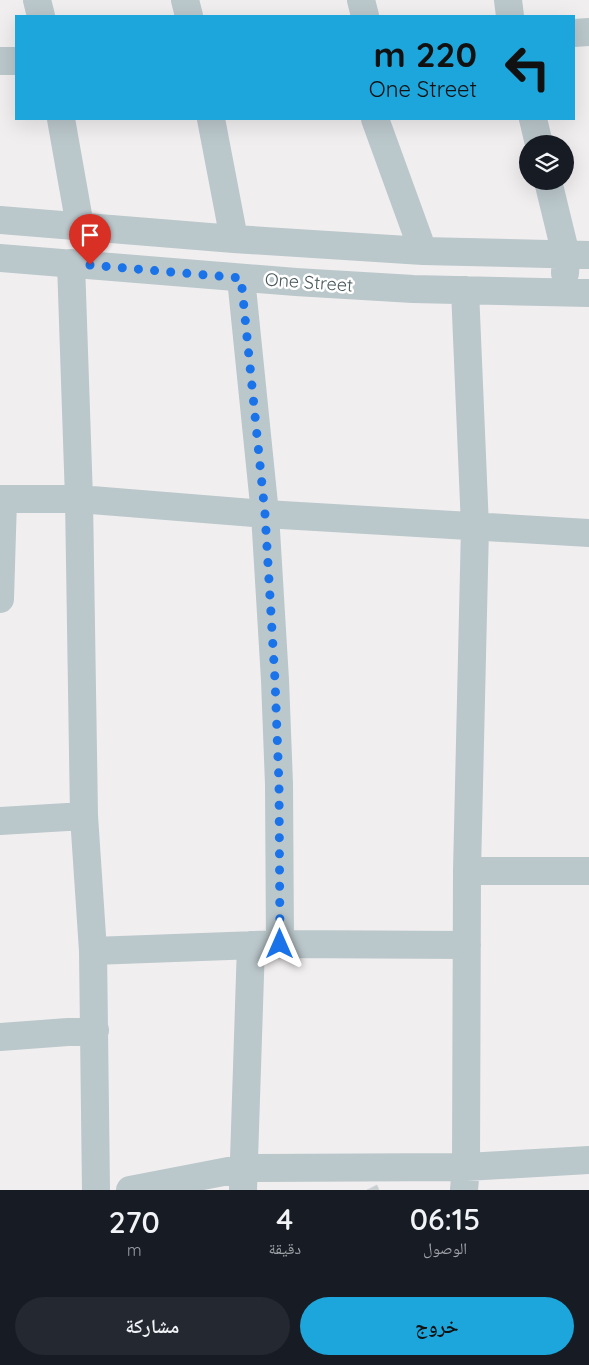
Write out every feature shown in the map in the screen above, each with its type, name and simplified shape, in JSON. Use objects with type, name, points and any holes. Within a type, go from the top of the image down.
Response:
[{"type":"street","points":[[37,0],[41,15]]},
{"type":"street","points":[[185,0],[189,15]]},
{"type":"street","points":[[361,0],[365,15]]},
{"type":"street","points":[[508,0],[510,15]]},
{"type":"street","points":[[575,34],[589,32]]},
{"type":"street","points":[[0,62],[15,61]]},
{"type":"street","points":[[62,120],[80,226]]},
{"type":"street","points":[[211,120],[234,239]]},
{"type":"street","points":[[375,120],[423,251]]},
{"type":"street","points":[[533,120],[537,135]]},
{"type":"street","points":[[552,190],[577,255],[576,293]]},
{"type":"street","points":[[0,220],[234,239],[423,251],[577,255]]},
{"type":"street","name":"One Street","points":[[0,258],[306,283],[576,293]]},
{"type":"street","points":[[71,263],[79,499],[84,816],[93,951],[96,1190]]},
{"type":"street","points":[[241,278],[265,514],[279,784],[280,944]]},
{"type":"street","points":[[465,290],[475,527],[466,871],[465,1178]]},
{"type":"street","points":[[0,599],[2,499],[79,499],[265,514],[589,533]]},
{"type":"street","points":[[0,821],[84,816]]},
{"type":"street","points":[[466,871],[589,870]]},
{"type":"street","points":[[93,951],[280,944],[467,945]]},
{"type":"street","points":[[244,1179],[251,945]]},
{"type":"street","points":[[0,1037],[95,1030]]},
{"type":"street","points":[[130,1190],[244,1179],[465,1178],[589,1160]]},
{"type":"building","points":[[377,1185],[379,1190],[367,1190]]},
{"type":"route","points":[[90,265],[241,278],[265,514],[275,680],[279,784],[280,944]]}]
